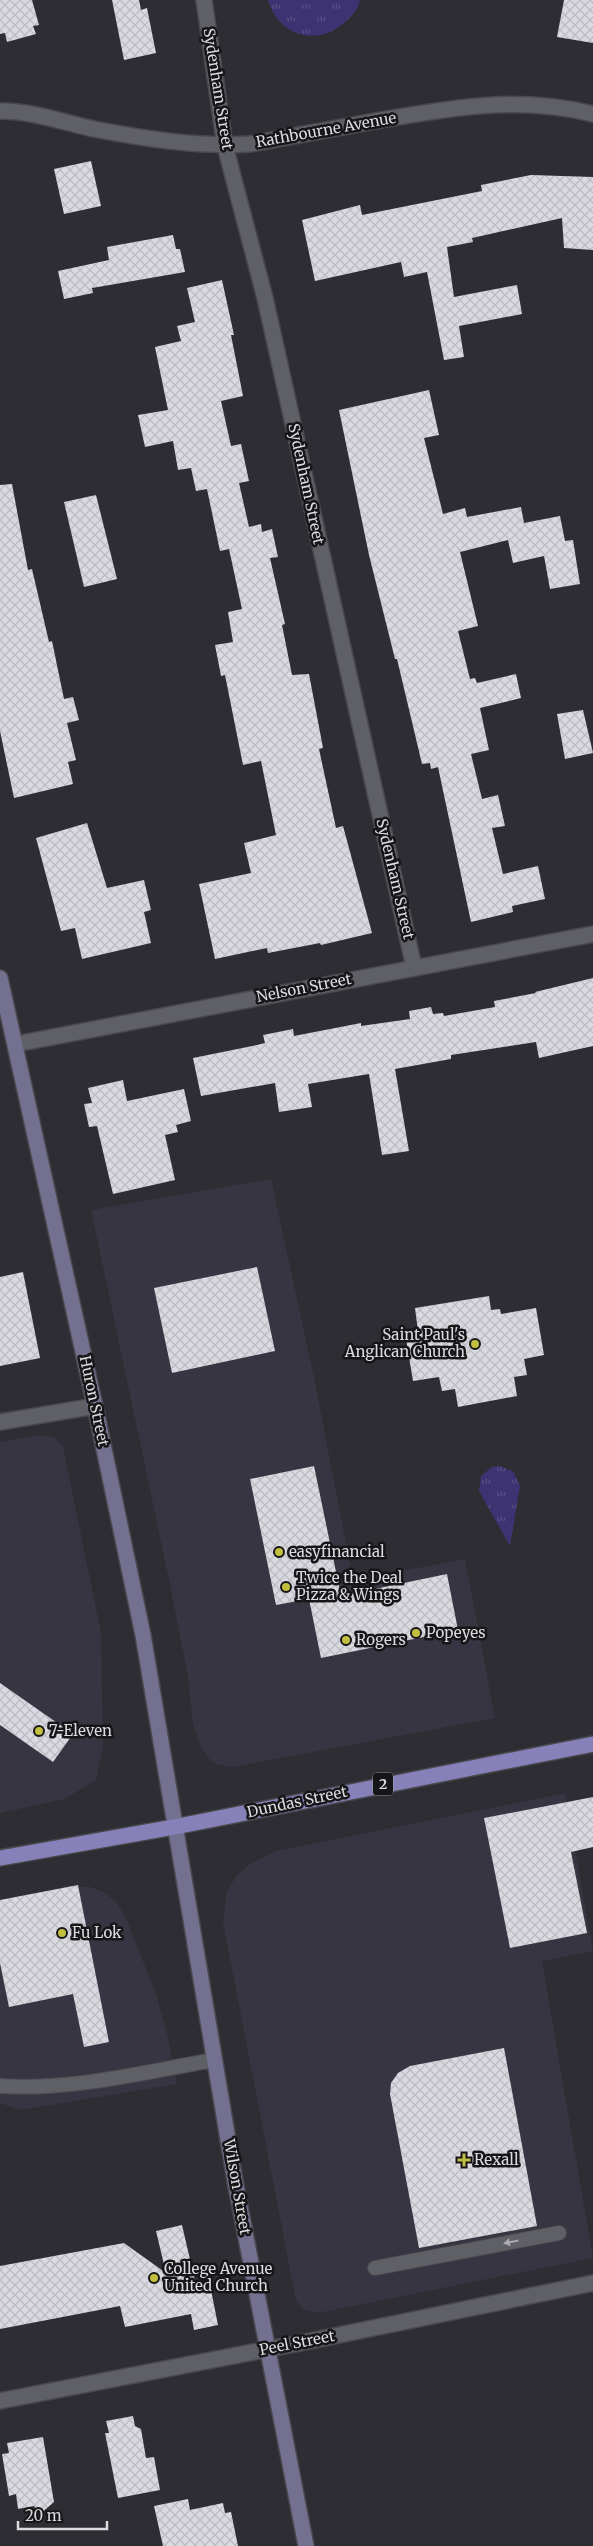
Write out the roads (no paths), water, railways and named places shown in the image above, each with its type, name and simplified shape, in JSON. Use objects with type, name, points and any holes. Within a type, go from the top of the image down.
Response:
[{"type":"main road","name":"Huron Street","points":[[0,978],[96,1406],[143,1635],[174,1827]]},
{"type":"main road","name":"Dundas Street","points":[[0,1858],[174,1827],[593,1744]]},
{"type":"main road","name":"Wilson Street","points":[[174,1827],[267,2349],[306,2546]]},
{"type":"street","name":"Sydenham Street","points":[[204,0],[225,146],[265,298],[414,967]]},
{"type":"street","name":"Rathbourne Avenue","points":[[0,112],[37,114],[138,137],[225,146],[250,144],[457,106],[520,103],[569,108],[593,114]]},
{"type":"street","name":"Nelson Street","points":[[16,1044],[593,934]]},
{"type":"street","points":[[0,1422],[96,1406]]},
{"type":"street","name":"Peel Street","points":[[0,2401],[593,2283]]},
{"type":"lane","points":[[0,2086],[42,2087],[85,2082],[214,2060]]},
{"type":"lane","points":[[375,2268],[559,2233]]},
{"type":"place","name":"Saint Paul's Anglican Church","points":[[475,1344]]},
{"type":"place","name":"easyfinancial","points":[[279,1552]]},
{"type":"place","name":"Twice the Deal Pizza & Wings","points":[[286,1587]]},
{"type":"place","name":"Popeyes","points":[[416,1633]]},
{"type":"place","name":"Rogers","points":[[346,1640]]},
{"type":"place","name":"7-Eleven","points":[[39,1731]]},
{"type":"place","name":"Fu Lok","points":[[62,1933]]},
{"type":"place","name":"Rexall","points":[[464,2160]]},
{"type":"place","name":"College Avenue United Church","points":[[154,2278]]}]
